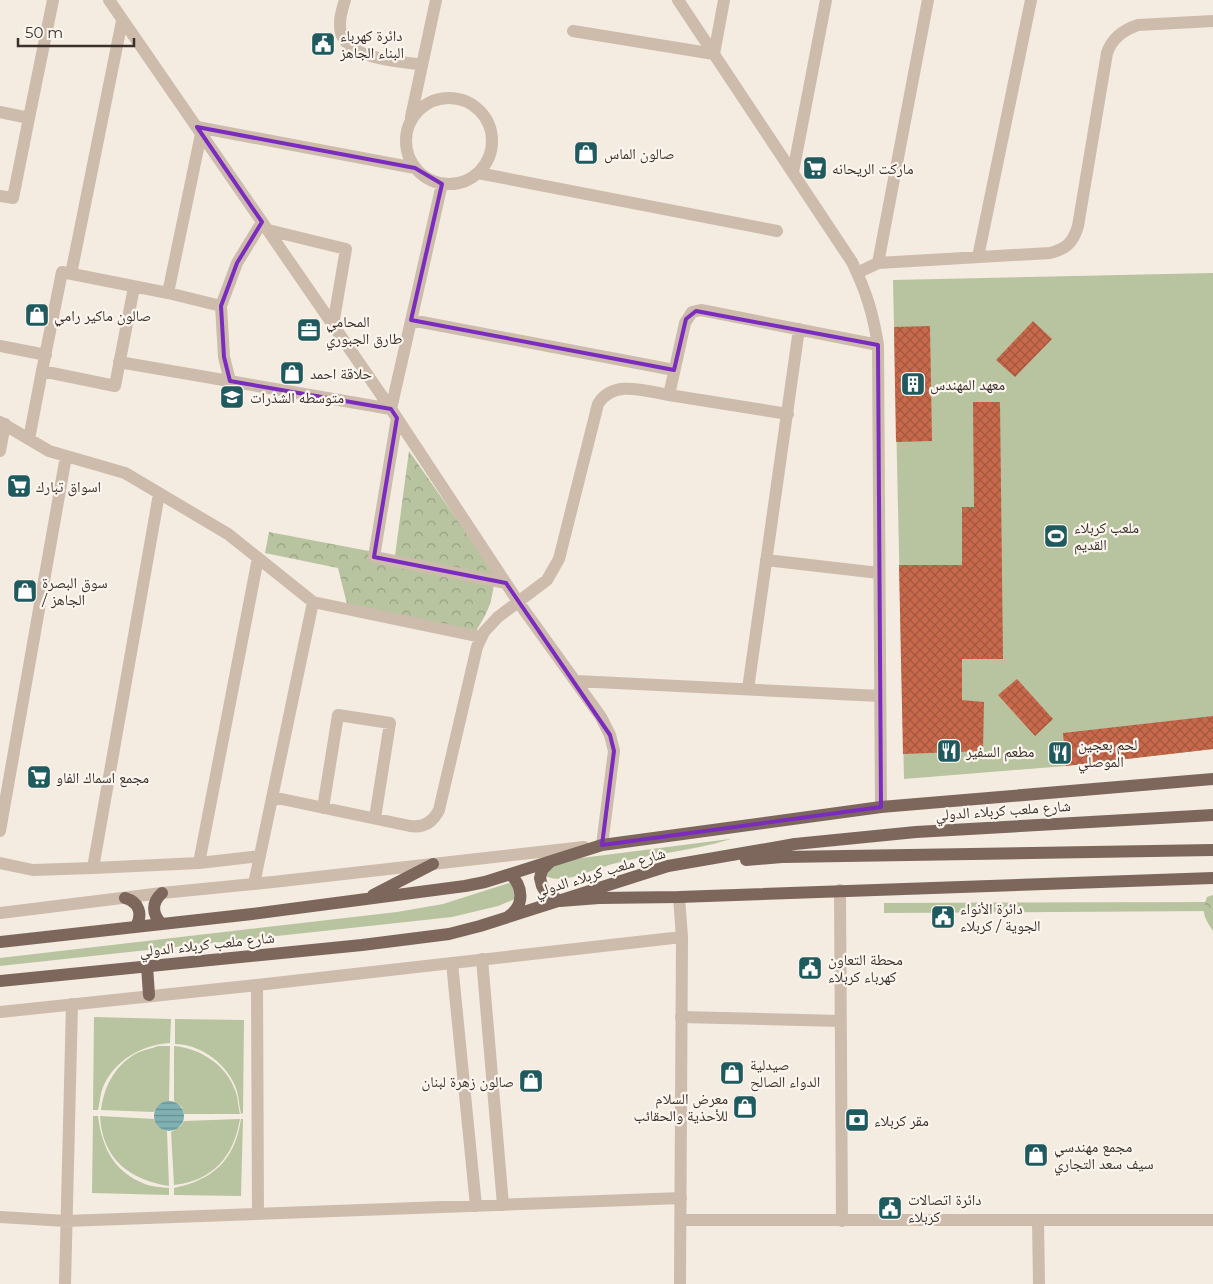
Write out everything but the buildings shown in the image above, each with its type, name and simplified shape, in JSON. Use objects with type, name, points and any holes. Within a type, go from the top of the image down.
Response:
[{"type":"main road","name":"شارع ملعب كربلاء الدولي","points":[[0,942],[252,914],[465,886],[485,882],[554,859],[602,846],[881,807],[1213,779]]},
{"type":"main road","name":"شارع ملعب كربلاء الدولي","points":[[0,981],[362,945],[449,934],[668,866],[829,839],[935,830],[1213,815]]},
{"type":"main road","points":[[686,863],[782,857],[1213,850]]},
{"type":"main road","points":[[554,859],[542,870],[540,878],[546,893],[560,901],[599,898],[679,897],[1213,878]]},
{"type":"main road","points":[[364,900],[433,864]]},
{"type":"main road","points":[[504,918],[511,914],[520,902],[520,886],[510,874]]},
{"type":"main road","points":[[162,892],[154,906],[156,916],[162,924]]},
{"type":"main road","points":[[125,898],[131,900],[139,909],[140,915],[136,926]]},
{"type":"main road","points":[[146,966],[149,995]]},
{"type":"street","points":[[0,196],[13,198],[53,0]]},
{"type":"street","points":[[0,913],[162,892],[254,884],[602,846],[614,751],[610,735],[604,723],[576,681],[519,603],[394,413],[109,0]]},
{"type":"street","points":[[345,0],[340,24],[342,36],[353,50],[362,54],[422,65]]},
{"type":"street","points":[[410,122],[419,109],[433,100],[449,97],[465,100],[478,108],[488,121],[493,136],[492,152],[484,167],[473,178],[458,184],[442,184],[427,178],[415,168],[407,153],[406,137],[436,0]]},
{"type":"street","points":[[678,0],[852,262],[865,289],[873,316],[878,345],[881,807]]},
{"type":"street","points":[[714,54],[724,0]]},
{"type":"street","points":[[793,172],[826,0]]},
{"type":"street","points":[[878,263],[928,0]]},
{"type":"street","points":[[978,257],[1031,0]]},
{"type":"street","points":[[71,274],[122,21]]},
{"type":"street","points":[[857,273],[878,263],[1050,253],[1061,250],[1072,242],[1078,226],[1107,53],[1113,40],[1128,29],[1138,25],[1213,21]]},
{"type":"street","points":[[573,31],[714,54]]},
{"type":"street","points":[[0,112],[28,118]]},
{"type":"street","points":[[199,130],[415,168]]},
{"type":"street","points":[[168,293],[199,130]]},
{"type":"street","points":[[478,173],[777,231]]},
{"type":"street","points":[[442,184],[411,320],[394,413],[374,557],[506,583]]},
{"type":"street","points":[[230,381],[224,357],[221,306],[237,263],[265,226]]},
{"type":"street","points":[[265,226],[346,249],[333,325]]},
{"type":"street","points":[[29,439],[62,272],[168,293],[221,306]]},
{"type":"street","points":[[42,371],[115,386],[134,287]]},
{"type":"street","points":[[669,395],[686,319],[692,312],[701,310],[878,345]]},
{"type":"street","points":[[411,320],[674,370]]},
{"type":"street","points":[[748,689],[799,329]]},
{"type":"street","points":[[0,346],[46,355]]},
{"type":"street","points":[[119,362],[230,381],[394,413]]},
{"type":"street","points":[[272,797],[416,827],[428,823],[436,815],[439,810],[477,647],[484,632],[498,617],[548,580],[559,559],[595,410],[602,398],[612,390],[669,395],[788,414]]},
{"type":"street","points":[[0,451],[2,423],[49,451],[125,473],[228,534],[313,602],[482,637]]},
{"type":"street","points":[[0,832],[66,456]]},
{"type":"street","points":[[93,868],[159,494]]},
{"type":"street","points":[[199,863],[258,558]]},
{"type":"street","points":[[766,560],[879,573]]},
{"type":"street","points":[[254,884],[313,602]]},
{"type":"street","points":[[576,681],[880,696]]},
{"type":"street","points":[[323,808],[338,715],[390,723],[374,818]]},
{"type":"street","points":[[0,863],[32,870],[199,863],[260,856]]},
{"type":"street","points":[[840,890],[842,1220]]},
{"type":"street","points":[[679,897],[682,937],[680,1284]]},
{"type":"street","points":[[0,1012],[682,937]]},
{"type":"street","points":[[482,959],[503,1205]]},
{"type":"street","points":[[452,963],[476,1206]]},
{"type":"street","points":[[257,985],[258,1214]]},
{"type":"street","points":[[65,1284],[72,1004]]},
{"type":"street","points":[[681,1017],[841,1021]]},
{"type":"street","points":[[0,1217],[66,1221],[681,1198]]},
{"type":"street","points":[[681,1220],[1213,1220]]},
{"type":"street","points":[[1038,1220],[1039,1284]]},
{"type":"highlighted area","points":[[197,127],[415,168],[442,184],[411,320],[674,370],[686,319],[696,311],[878,345],[881,807],[602,845],[614,751],[610,735],[506,583],[374,557],[397,418],[391,409],[230,381],[224,357],[221,306],[237,263],[262,222]]},
{"type":"green space","name":"ملعب كربلاء القديم","points":[[1213,273],[1213,749],[1066,766],[904,779],[893,280]]},
{"type":"green space","points":[[409,451],[495,574],[490,604],[476,631],[348,608],[338,568],[265,553],[269,532],[395,556]]},
{"type":"green space","points":[[731,839],[701,847],[624,861],[568,878],[560,879],[546,876],[547,868],[566,860]]},
{"type":"green space","points":[[509,883],[513,884],[515,899],[498,906],[452,917],[0,966],[0,958],[397,912],[443,904]]},
{"type":"green space","points":[[1213,895],[1213,931],[1206,918],[1204,907],[1207,897]]},
{"type":"green space","points":[[1213,902],[1213,911],[884,913],[884,903]]},
{"type":"green space","points":[[94,1017],[171,1019],[170,1043],[159,1044],[139,1051],[114,1069],[103,1087],[98,1110],[93,1110]]},
{"type":"green space","points":[[175,1019],[244,1020],[243,1113],[241,1114],[238,1094],[233,1082],[221,1065],[204,1052],[185,1045],[175,1044]]},
{"type":"green space","points":[[158,1046],[170,1046],[169,1101],[164,1102],[154,1112],[101,1110],[111,1078],[121,1065],[135,1054]]},
{"type":"green space","points":[[174,1046],[184,1047],[202,1054],[219,1066],[231,1081],[235,1090],[240,1114],[184,1114],[182,1107],[174,1101]]},
{"type":"green space","points":[[93,1116],[98,1116],[106,1148],[118,1166],[134,1179],[145,1184],[169,1188],[169,1195],[92,1193]]},
{"type":"green space","points":[[100,1116],[154,1119],[159,1126],[167,1131],[169,1186],[142,1179],[121,1165],[112,1155],[106,1144]]},
{"type":"green space","points":[[240,1119],[233,1144],[219,1164],[200,1178],[188,1183],[174,1185],[171,1132],[181,1126],[184,1121]]},
{"type":"green space","points":[[241,1119],[243,1119],[241,1196],[174,1195],[174,1188],[200,1180],[220,1166],[233,1146]]},
{"type":"water","points":[[169,1101],[180,1105],[184,1116],[180,1127],[169,1131],[158,1127],[154,1116],[158,1105]]},
{"type":"place","name":"دائرة كهرباء البناء الجاهز","points":[[323,44]]},
{"type":"place","name":"صالون الماس","points":[[586,153]]},
{"type":"place","name":"ماركت الريحانه","points":[[815,168]]},
{"type":"place","name":"صالون ماكير رامي","points":[[37,315]]},
{"type":"place","name":"المحامي طارق الجبوري","points":[[309,330]]},
{"type":"place","name":"حلاقة احمد","points":[[292,373]]},
{"type":"place","name":"معهد المهندس","points":[[913,384]]},
{"type":"place","name":"متوسطه الشذرات","points":[[232,397]]},
{"type":"place","name":"اسواق تبارك","points":[[19,486]]},
{"type":"place","name":"ملعب كربلاء القديم","points":[[1056,536]]},
{"type":"place","name":"سوق البصرة / الجاهز","points":[[25,591]]},
{"type":"place","name":"مطعم السفير","points":[[949,751]]},
{"type":"place","name":"لحم بعجين الموصلي","points":[[1060,753]]},
{"type":"place","name":"مجمع اسماك الفاو","points":[[39,777]]},
{"type":"place","name":"دائرة الأنواء الجوية / كربلاء","points":[[943,917]]},
{"type":"place","name":"محطة التعاون كهرباء كربلاء","points":[[810,968]]},
{"type":"place","name":"صيدلية الدواء الصالح","points":[[732,1073]]},
{"type":"place","name":"صالون زهرة لبنان","points":[[531,1081]]},
{"type":"place","name":"معرض السلام للأحذية والحقائب","points":[[745,1107]]},
{"type":"place","name":"مقر كربلاء","points":[[857,1120]]},
{"type":"place","name":"مجمع مهندسي سيف سعد التجاري","points":[[1036,1155]]},
{"type":"place","name":"دائرة اتصالات كربلاء","points":[[890,1208]]}]
